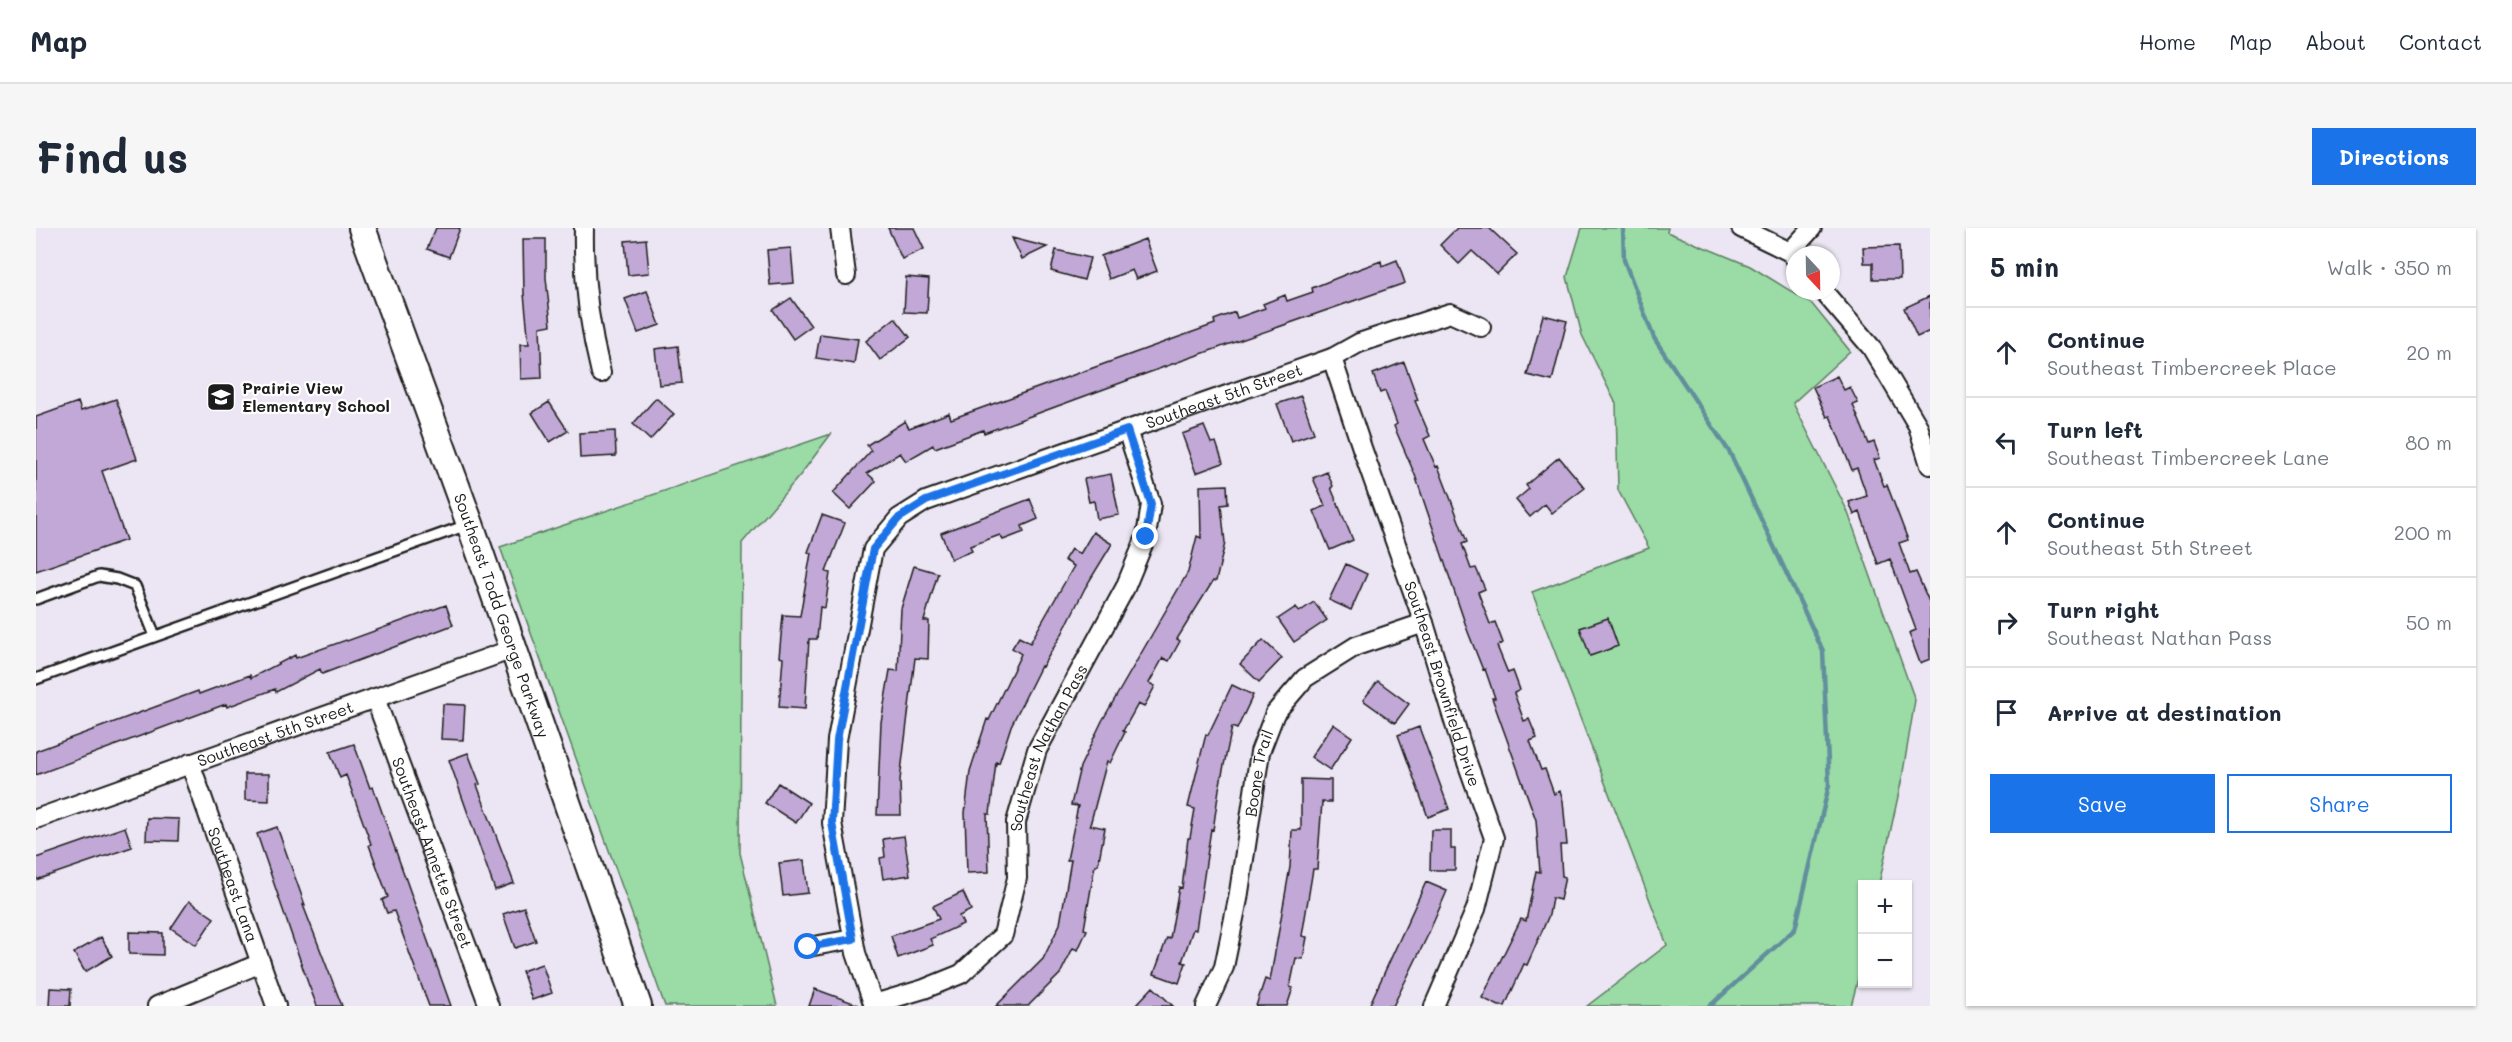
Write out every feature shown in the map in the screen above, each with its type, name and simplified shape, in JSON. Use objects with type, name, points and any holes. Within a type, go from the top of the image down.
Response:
[{"type":"main road","name":"Southeast Todd George Parkway","points":[[362,228],[470,524],[638,1006]]},
{"type":"street","points":[[584,228],[583,261],[594,344],[601,373]]},
{"type":"street","points":[[840,228],[846,276]]},
{"type":"street","points":[[1741,228],[1786,252]]},
{"type":"street","points":[[1799,246],[1812,228]]},
{"type":"street","points":[[1831,300],[1871,347],[1918,426],[1930,465]]},
{"type":"street","name":"Southeast 5th Street","points":[[874,1005],[853,939],[832,823],[837,740],[873,549],[899,518],[926,501],[1332,358],[1359,343],[1450,313],[1481,327]]},
{"type":"street","name":"Southeast Brownfield Drive","points":[[1332,358],[1424,623],[1464,754],[1494,838],[1476,909],[1434,1006]]},
{"type":"street","name":"Southeast Nathan Pass","points":[[874,1005],[961,974],[1003,935],[1017,878],[1016,822],[1037,750],[1125,588],[1146,537],[1151,504],[1127,430]]},
{"type":"street","name":"Boone Trail","points":[[1206,1006],[1224,967],[1238,899],[1260,752],[1275,713],[1305,678],[1356,646],[1424,623]]},
{"type":"street","name":"Southeast 5th Street","points":[[36,819],[513,649]]},
{"type":"street","name":"Southeast Annette Street","points":[[375,698],[489,1006]]},
{"type":"street","name":"Southeast Lana","points":[[190,763],[276,1006]]},
{"type":"street","points":[[808,947],[853,939]]},
{"type":"street","points":[[157,1006],[261,963]]},
{"type":"lane","points":[[36,679],[470,524]]},
{"type":"lane","points":[[36,599],[99,576],[117,579],[135,586],[155,636]]},
{"type":"green space","points":[[1582,228],[1668,228],[1667,232],[1750,266],[1786,288],[1786,300],[1805,300],[1812,304],[1850,351],[1793,403],[1847,510],[1915,700],[1902,778],[1880,880],[1858,880],[1858,979],[1851,1006],[1587,1006],[1667,945],[1532,592],[1649,548],[1618,490],[1616,404],[1582,335],[1567,277]]},
{"type":"green space","points":[[831,434],[801,474],[742,543],[740,853],[777,1006],[665,1006],[500,547]]},
{"type":"building","points":[[436,228],[460,228],[449,257],[427,249]]},
{"type":"building","points":[[888,228],[914,228],[924,249],[902,259]]},
{"type":"building","points":[[1457,228],[1489,228],[1517,254],[1497,274],[1472,251],[1459,264],[1440,245]]},
{"type":"building","points":[[1012,238],[1047,247],[1022,259]]},
{"type":"building","points":[[523,239],[546,239],[546,278],[551,325],[540,327],[542,378],[521,379],[520,344],[529,344],[524,294]]},
{"type":"building","points":[[646,239],[649,273],[628,275],[625,241]]},
{"type":"building","points":[[1145,239],[1157,271],[1136,279],[1132,270],[1109,279],[1101,256]]},
{"type":"building","points":[[1899,246],[1900,279],[1873,279],[1873,263],[1864,263],[1863,247]]},
{"type":"building","points":[[791,248],[794,283],[770,285],[767,250]]},
{"type":"building","points":[[1056,250],[1090,258],[1084,280],[1051,271]]},
{"type":"building","points":[[1397,260],[1405,283],[1175,363],[984,433],[983,430],[935,448],[933,445],[906,461],[900,453],[867,473],[876,481],[850,509],[833,493],[871,451],[867,445],[905,421],[909,428],[949,413],[951,419],[1215,324],[1214,320],[1235,312],[1237,318],[1265,308],[1263,304],[1285,295],[1287,301],[1313,292],[1312,288],[1359,269],[1381,261],[1382,266]]},
{"type":"building","points":[[906,277],[929,279],[927,313],[904,312]]},
{"type":"building","points":[[647,291],[660,325],[638,333],[625,299]]},
{"type":"building","points":[[1930,296],[1930,331],[1917,337],[1904,308]]},
{"type":"building","points":[[791,298],[811,326],[793,339],[773,310]]},
{"type":"building","points":[[1543,315],[1567,321],[1552,381],[1527,375]]},
{"type":"building","points":[[895,318],[910,337],[880,360],[866,341]]},
{"type":"building","points":[[820,334],[858,339],[854,364],[816,358]]},
{"type":"building","points":[[678,346],[682,383],[659,385],[655,349]]},
{"type":"building","points":[[1404,362],[1418,400],[1415,401],[1430,436],[1424,439],[1436,467],[1438,466],[1467,542],[1462,544],[1471,569],[1476,568],[1485,589],[1478,592],[1490,624],[1495,622],[1503,643],[1497,646],[1508,673],[1513,671],[1520,690],[1514,693],[1524,721],[1529,719],[1537,738],[1530,741],[1541,770],[1545,769],[1554,794],[1560,791],[1563,801],[1567,845],[1560,845],[1562,876],[1565,877],[1560,900],[1552,898],[1549,915],[1527,965],[1524,964],[1505,1006],[1499,1006],[1482,998],[1521,919],[1526,921],[1536,871],[1540,872],[1536,820],[1492,698],[1495,698],[1485,669],[1483,670],[1468,632],[1415,475],[1394,426],[1397,424],[1385,391],[1380,393],[1373,374]]},
{"type":"building","points":[[1837,376],[1844,390],[1850,387],[1858,403],[1853,405],[1869,444],[1874,442],[1880,458],[1874,460],[1884,486],[1887,485],[1908,540],[1899,543],[1910,574],[1916,572],[1930,604],[1930,659],[1920,663],[1909,633],[1916,630],[1890,559],[1878,564],[1860,512],[1854,515],[1849,502],[1867,496],[1857,468],[1852,470],[1830,416],[1827,417],[1813,387]]},
{"type":"building","points":[[1301,396],[1314,433],[1291,441],[1277,404]]},
{"type":"building","points":[[656,398],[674,414],[650,440],[633,424]]},
{"type":"building","points":[[116,399],[137,459],[102,471],[126,540],[36,571],[36,417],[78,402],[81,411]]},
{"type":"building","points":[[549,402],[568,431],[550,442],[532,413]]},
{"type":"building","points":[[1204,426],[1211,443],[1216,442],[1223,463],[1196,473],[1182,434]]},
{"type":"building","points":[[615,431],[616,456],[580,458],[579,433]]},
{"type":"building","points":[[1559,457],[1585,488],[1552,513],[1545,504],[1530,517],[1516,500],[1529,489],[1526,485]]},
{"type":"building","points":[[1327,472],[1333,486],[1331,488],[1353,540],[1330,550],[1314,511],[1325,506],[1313,478]]},
{"type":"building","points":[[1111,474],[1119,515],[1097,519],[1094,501],[1089,502],[1084,479]]},
{"type":"building","points":[[1227,485],[1228,504],[1221,505],[1225,543],[1216,581],[1213,581],[1177,639],[1180,641],[1169,661],[1163,658],[1149,683],[1155,686],[1144,707],[1138,704],[1123,731],[1125,732],[1110,763],[1107,761],[1090,825],[1105,828],[1098,865],[1095,865],[1084,929],[1087,930],[1078,950],[1073,948],[1060,974],[1028,1006],[996,1006],[1043,959],[1060,924],[1071,860],[1067,860],[1078,806],[1071,805],[1080,767],[1102,721],[1188,572],[1197,536],[1201,538],[1200,486]]},
{"type":"building","points":[[1030,499],[1038,519],[1022,526],[1024,532],[1003,540],[1000,535],[970,546],[972,551],[951,559],[941,533]]},
{"type":"building","points":[[822,515],[845,523],[826,572],[830,573],[825,608],[820,607],[817,639],[809,639],[805,709],[779,707],[783,658],[779,657],[783,615],[800,616],[811,553],[808,552]]},
{"type":"building","points":[[1093,532],[1112,544],[1085,588],[1062,634],[1041,666],[1011,726],[999,763],[996,762],[990,814],[987,814],[989,872],[967,873],[965,813],[970,771],[987,719],[989,720],[1021,654],[1012,648],[1019,637],[1030,643],[1074,566],[1064,560],[1071,549],[1080,554]]},
{"type":"building","points":[[1346,564],[1367,574],[1351,610],[1329,600]]},
{"type":"building","points":[[914,566],[938,573],[924,621],[929,621],[928,659],[915,658],[900,780],[901,815],[877,815],[881,722],[890,670],[898,671],[901,609]]},
{"type":"building","points":[[1314,602],[1327,620],[1294,642],[1278,619],[1296,607],[1299,612]]},
{"type":"building","points":[[446,605],[453,625],[322,674],[320,669],[276,692],[275,689],[227,707],[226,704],[36,775],[36,751],[198,691],[199,694],[250,675],[251,678],[295,655],[296,658]]},
{"type":"building","points":[[1608,618],[1618,646],[1590,656],[1580,628]]},
{"type":"building","points":[[1263,640],[1282,658],[1259,682],[1240,664]]},
{"type":"building","points":[[1378,681],[1409,704],[1395,723],[1363,700]]},
{"type":"building","points":[[1232,685],[1253,695],[1237,729],[1232,727],[1213,830],[1211,829],[1196,930],[1193,929],[1182,962],[1186,963],[1179,983],[1154,974],[1167,938],[1170,939],[1179,887],[1182,888],[1188,838],[1190,838],[1195,809],[1188,807],[1206,734],[1208,735]]},
{"type":"building","points":[[443,704],[465,705],[463,740],[441,739]]},
{"type":"building","points":[[1333,724],[1352,737],[1330,770],[1311,757]]},
{"type":"building","points":[[1419,727],[1449,809],[1428,817],[1398,735]]},
{"type":"building","points":[[354,744],[370,788],[373,787],[451,1006],[429,1006],[394,911],[387,913],[382,900],[388,897],[369,845],[371,844],[346,775],[340,778],[330,752]]},
{"type":"building","points":[[468,753],[480,784],[477,785],[514,883],[495,890],[449,760]]},
{"type":"building","points":[[245,774],[269,774],[269,801],[245,800]]},
{"type":"building","points":[[1301,779],[1331,780],[1331,802],[1322,802],[1317,869],[1313,869],[1302,936],[1307,937],[1303,959],[1296,958],[1290,987],[1293,988],[1287,1006],[1256,1006],[1265,979],[1270,981],[1290,867],[1292,830],[1301,830]]},
{"type":"building","points":[[778,783],[809,803],[796,823],[765,803]]},
{"type":"building","points":[[147,818],[179,819],[178,841],[146,840]]},
{"type":"building","points":[[125,827],[132,847],[36,880],[36,858]]},
{"type":"building","points":[[277,827],[305,905],[303,905],[342,1006],[317,1006],[308,983],[257,834]]},
{"type":"building","points":[[1431,830],[1451,830],[1451,849],[1455,849],[1455,870],[1430,870]]},
{"type":"building","points":[[904,836],[910,875],[883,879],[880,858],[885,857],[883,839]]},
{"type":"building","points":[[804,860],[808,893],[783,896],[779,863]]},
{"type":"building","points":[[1426,882],[1447,891],[1427,937],[1393,1006],[1369,1006]]},
{"type":"building","points":[[963,892],[971,910],[959,916],[963,924],[930,939],[933,945],[898,958],[891,936],[939,919],[933,906]]},
{"type":"building","points":[[189,901],[214,918],[196,945],[171,928]]},
{"type":"building","points":[[524,907],[536,941],[515,948],[503,914]]},
{"type":"building","points":[[129,932],[163,933],[163,955],[129,954]]},
{"type":"building","points":[[101,937],[112,956],[85,972],[74,953]]},
{"type":"building","points":[[542,964],[552,993],[532,1000],[522,971]]},
{"type":"building","points":[[1153,987],[1173,1006],[1135,1006]]},
{"type":"building","points":[[50,988],[71,989],[70,1006],[49,1006]]},
{"type":"building","points":[[815,989],[859,1005],[809,1006]]},
{"type":"waterway","points":[[1623,228],[1624,260],[1654,338],[1730,453],[1823,651],[1829,785],[1795,929],[1710,1006]]},
{"type":"place","name":"Prairie View Elementary School","points":[[221,397]]},
{"type":"route","points":[[808,947],[853,939],[832,823],[837,740],[873,549],[899,518],[926,501],[1127,430],[1151,504],[1146,537]]}]
